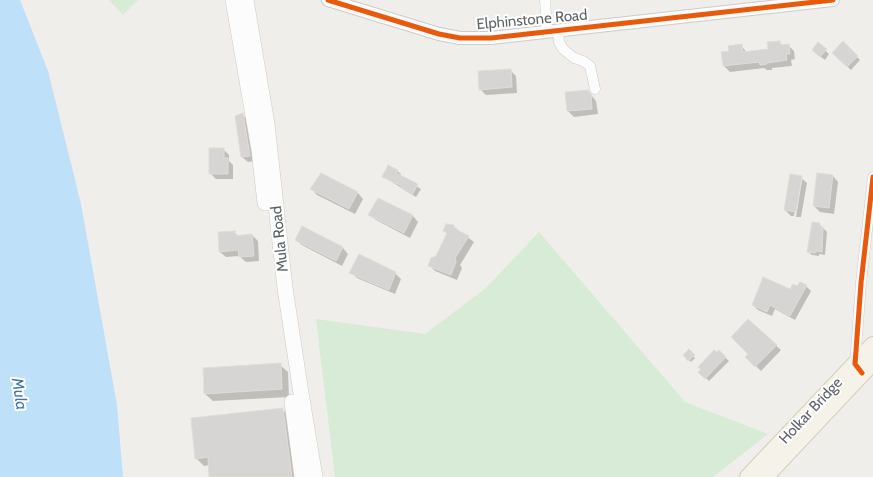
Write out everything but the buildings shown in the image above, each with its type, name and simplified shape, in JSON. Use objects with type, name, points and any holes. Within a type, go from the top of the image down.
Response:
[{"type":"main road","name":"Mula Road","points":[[233,0],[257,101]]},
{"type":"main road","name":"Mula Road","points":[[246,0],[267,174],[300,393],[316,477]]},
{"type":"main road","name":"Mula Road","points":[[267,174],[302,477]]},
{"type":"main road","name":"Holkar Bridge","points":[[748,477],[863,366],[873,345]]},
{"type":"main road","points":[[765,477],[863,366]]},
{"type":"street","name":"Elphinstone Road","points":[[328,0],[439,34],[460,38],[491,38],[833,0]]},
{"type":"street","points":[[546,2],[552,31],[558,42],[574,58],[590,66],[595,90]]},
{"type":"street","points":[[863,366],[861,283],[873,177]]},
{"type":"green space","points":[[109,0],[138,0],[123,15]]},
{"type":"green space","points":[[539,232],[685,402],[768,434],[713,477],[335,477],[316,319],[425,334],[486,288]]},
{"type":"water","name":"Mula","points":[[0,0],[20,0],[48,71],[81,204],[117,405],[123,477],[0,477]]},
{"type":"cycle path","points":[[328,0],[439,34],[460,38],[491,38],[833,0]]},
{"type":"cycle path","points":[[862,373],[855,364],[861,283],[873,177]]}]
